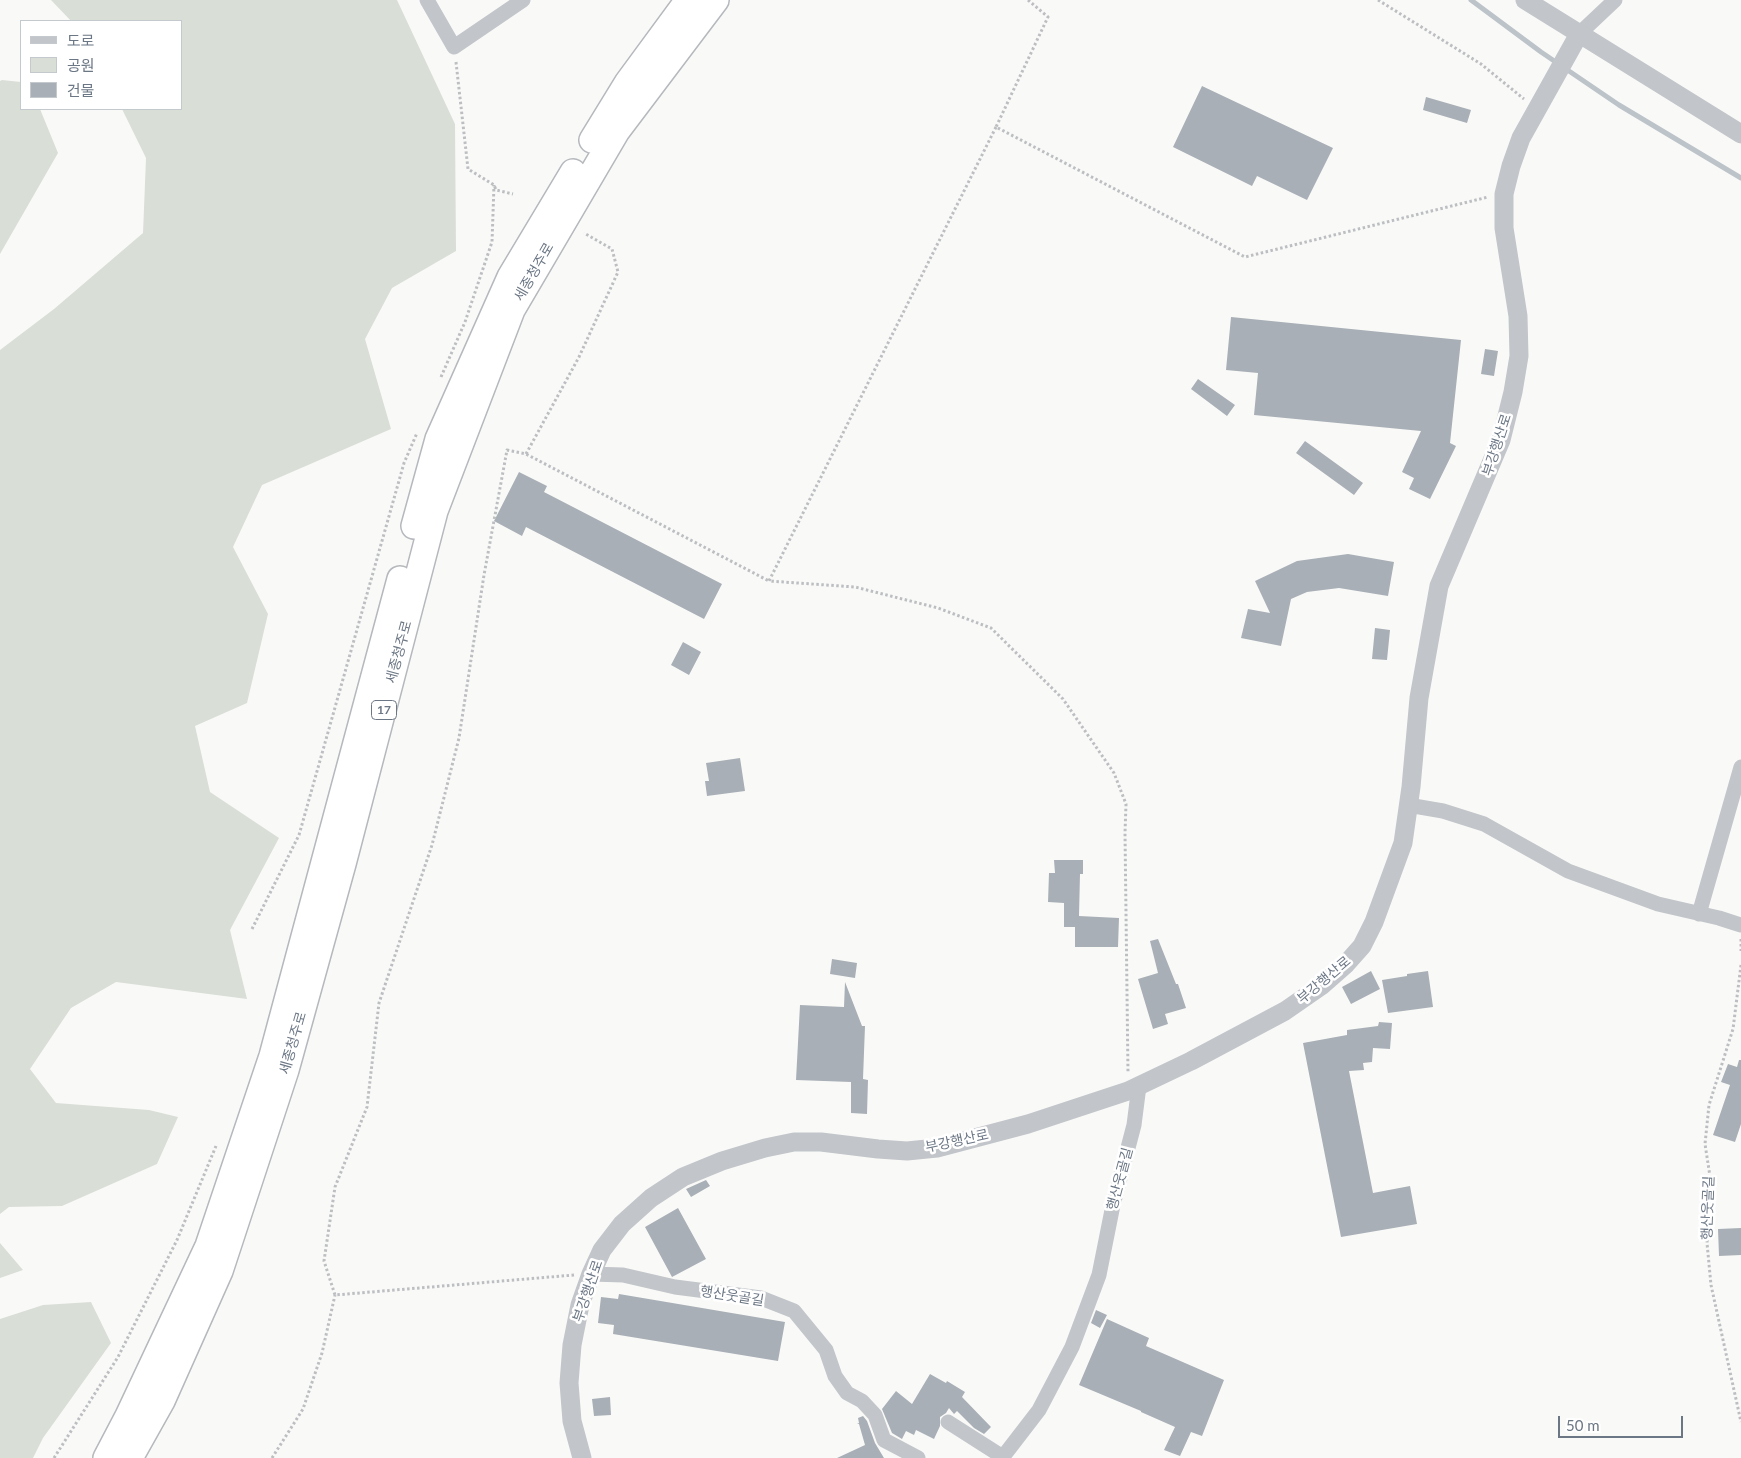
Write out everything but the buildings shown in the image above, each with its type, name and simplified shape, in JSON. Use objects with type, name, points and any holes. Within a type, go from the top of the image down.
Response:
[{"type":"highway","points":[[648,56],[670,0]]},
{"type":"highway","name":"세종청주로","points":[[106,1458],[128,1416],[208,1246],[272,1056],[318,878],[438,438],[510,277],[627,83],[648,56],[709,1]]},
{"type":"highway","name":"세종청주로","points":[[130,1458],[162,1401],[220,1271],[286,1070],[343,864],[436,511],[512,310],[617,131],[709,1]]},
{"type":"street","points":[[427,0],[454,47],[523,0]]},
{"type":"street","points":[[1525,0],[1741,134]]},
{"type":"street","points":[[1579,34],[1615,0]]},
{"type":"street","name":"부강행산로","points":[[582,1458],[572,1421],[569,1383],[572,1345],[578,1313],[591,1274],[602,1250],[622,1224],[651,1198],[683,1177],[722,1161],[764,1148],[794,1142],[821,1142],[907,1151],[937,1148],[1028,1124],[1134,1088],[1285,1011],[1321,986],[1346,964],[1362,946],[1374,922],[1403,843],[1419,698],[1439,586],[1501,440],[1513,392],[1519,356],[1518,316],[1504,228],[1504,194],[1510,166],[1536,108],[1579,34]]},
{"type":"street","points":[[1699,914],[1741,767]]},
{"type":"street","points":[[1408,804],[1443,811],[1484,824],[1568,871],[1658,904],[1720,918],[1741,925]]},
{"type":"street","name":"행산웃골길","points":[[948,1422],[1002,1457],[1039,1410],[1072,1347],[1099,1275],[1113,1206],[1134,1125],[1134,1088]]},
{"type":"street","name":"행산웃골길","points":[[591,1274],[623,1275],[675,1287],[761,1298],[794,1311],[826,1350],[835,1376],[847,1393],[862,1401],[875,1415],[884,1440],[918,1458]]},
{"type":"path","points":[[769,581],[996,127],[1048,17],[1028,0]]},
{"type":"path","points":[[1378,0],[1481,64],[1536,108]]},
{"type":"path","points":[[454,47],[468,169],[494,185],[496,190],[513,194]]},
{"type":"path","points":[[996,127],[1246,257],[1504,194]]},
{"type":"path","points":[[438,385],[465,322],[492,242],[494,185]]},
{"type":"path","points":[[526,454],[579,357],[618,272],[612,249],[584,233]]},
{"type":"path","points":[[252,929],[299,835],[404,464],[418,429]]},
{"type":"path","points":[[272,1458],[303,1409],[322,1353],[334,1295],[324,1262],[335,1186],[367,1107],[379,1003],[432,844],[459,738],[484,575],[507,450],[526,454],[769,581],[855,587],[938,608],[991,628],[1063,699],[1114,773],[1126,804],[1125,833],[1134,1088]]},
{"type":"path","name":"행산웃골길","points":[[1741,965],[1733,1029],[1709,1105],[1706,1144],[1711,1182],[1707,1243],[1711,1285],[1741,1422]]},
{"type":"path","points":[[54,1458],[118,1357],[177,1240],[216,1146]]},
{"type":"path","points":[[334,1295],[591,1274]]},
{"type":"green space","points":[[51,0],[397,0],[455,124],[456,251],[392,288],[365,339],[391,429],[262,485],[233,547],[268,614],[247,703],[195,726],[210,792],[279,838],[230,930],[247,999],[116,982],[71,1008],[30,1069],[56,1103],[149,1110],[178,1117],[157,1164],[62,1206],[9,1207],[0,1214],[0,350],[54,309],[143,233],[146,158],[122,110],[182,110],[182,20],[70,20]]},
{"type":"green space","points":[[0,81],[20,82],[20,110],[40,110],[58,153],[0,254]]},
{"type":"green space","points":[[0,1243],[23,1270],[0,1278]]},
{"type":"green space","points":[[91,1302],[111,1343],[43,1438],[33,1458],[0,1458],[0,1319],[43,1305]]},
{"type":"waterway","points":[[1471,0],[1541,52],[1619,105],[1741,178]]}]
